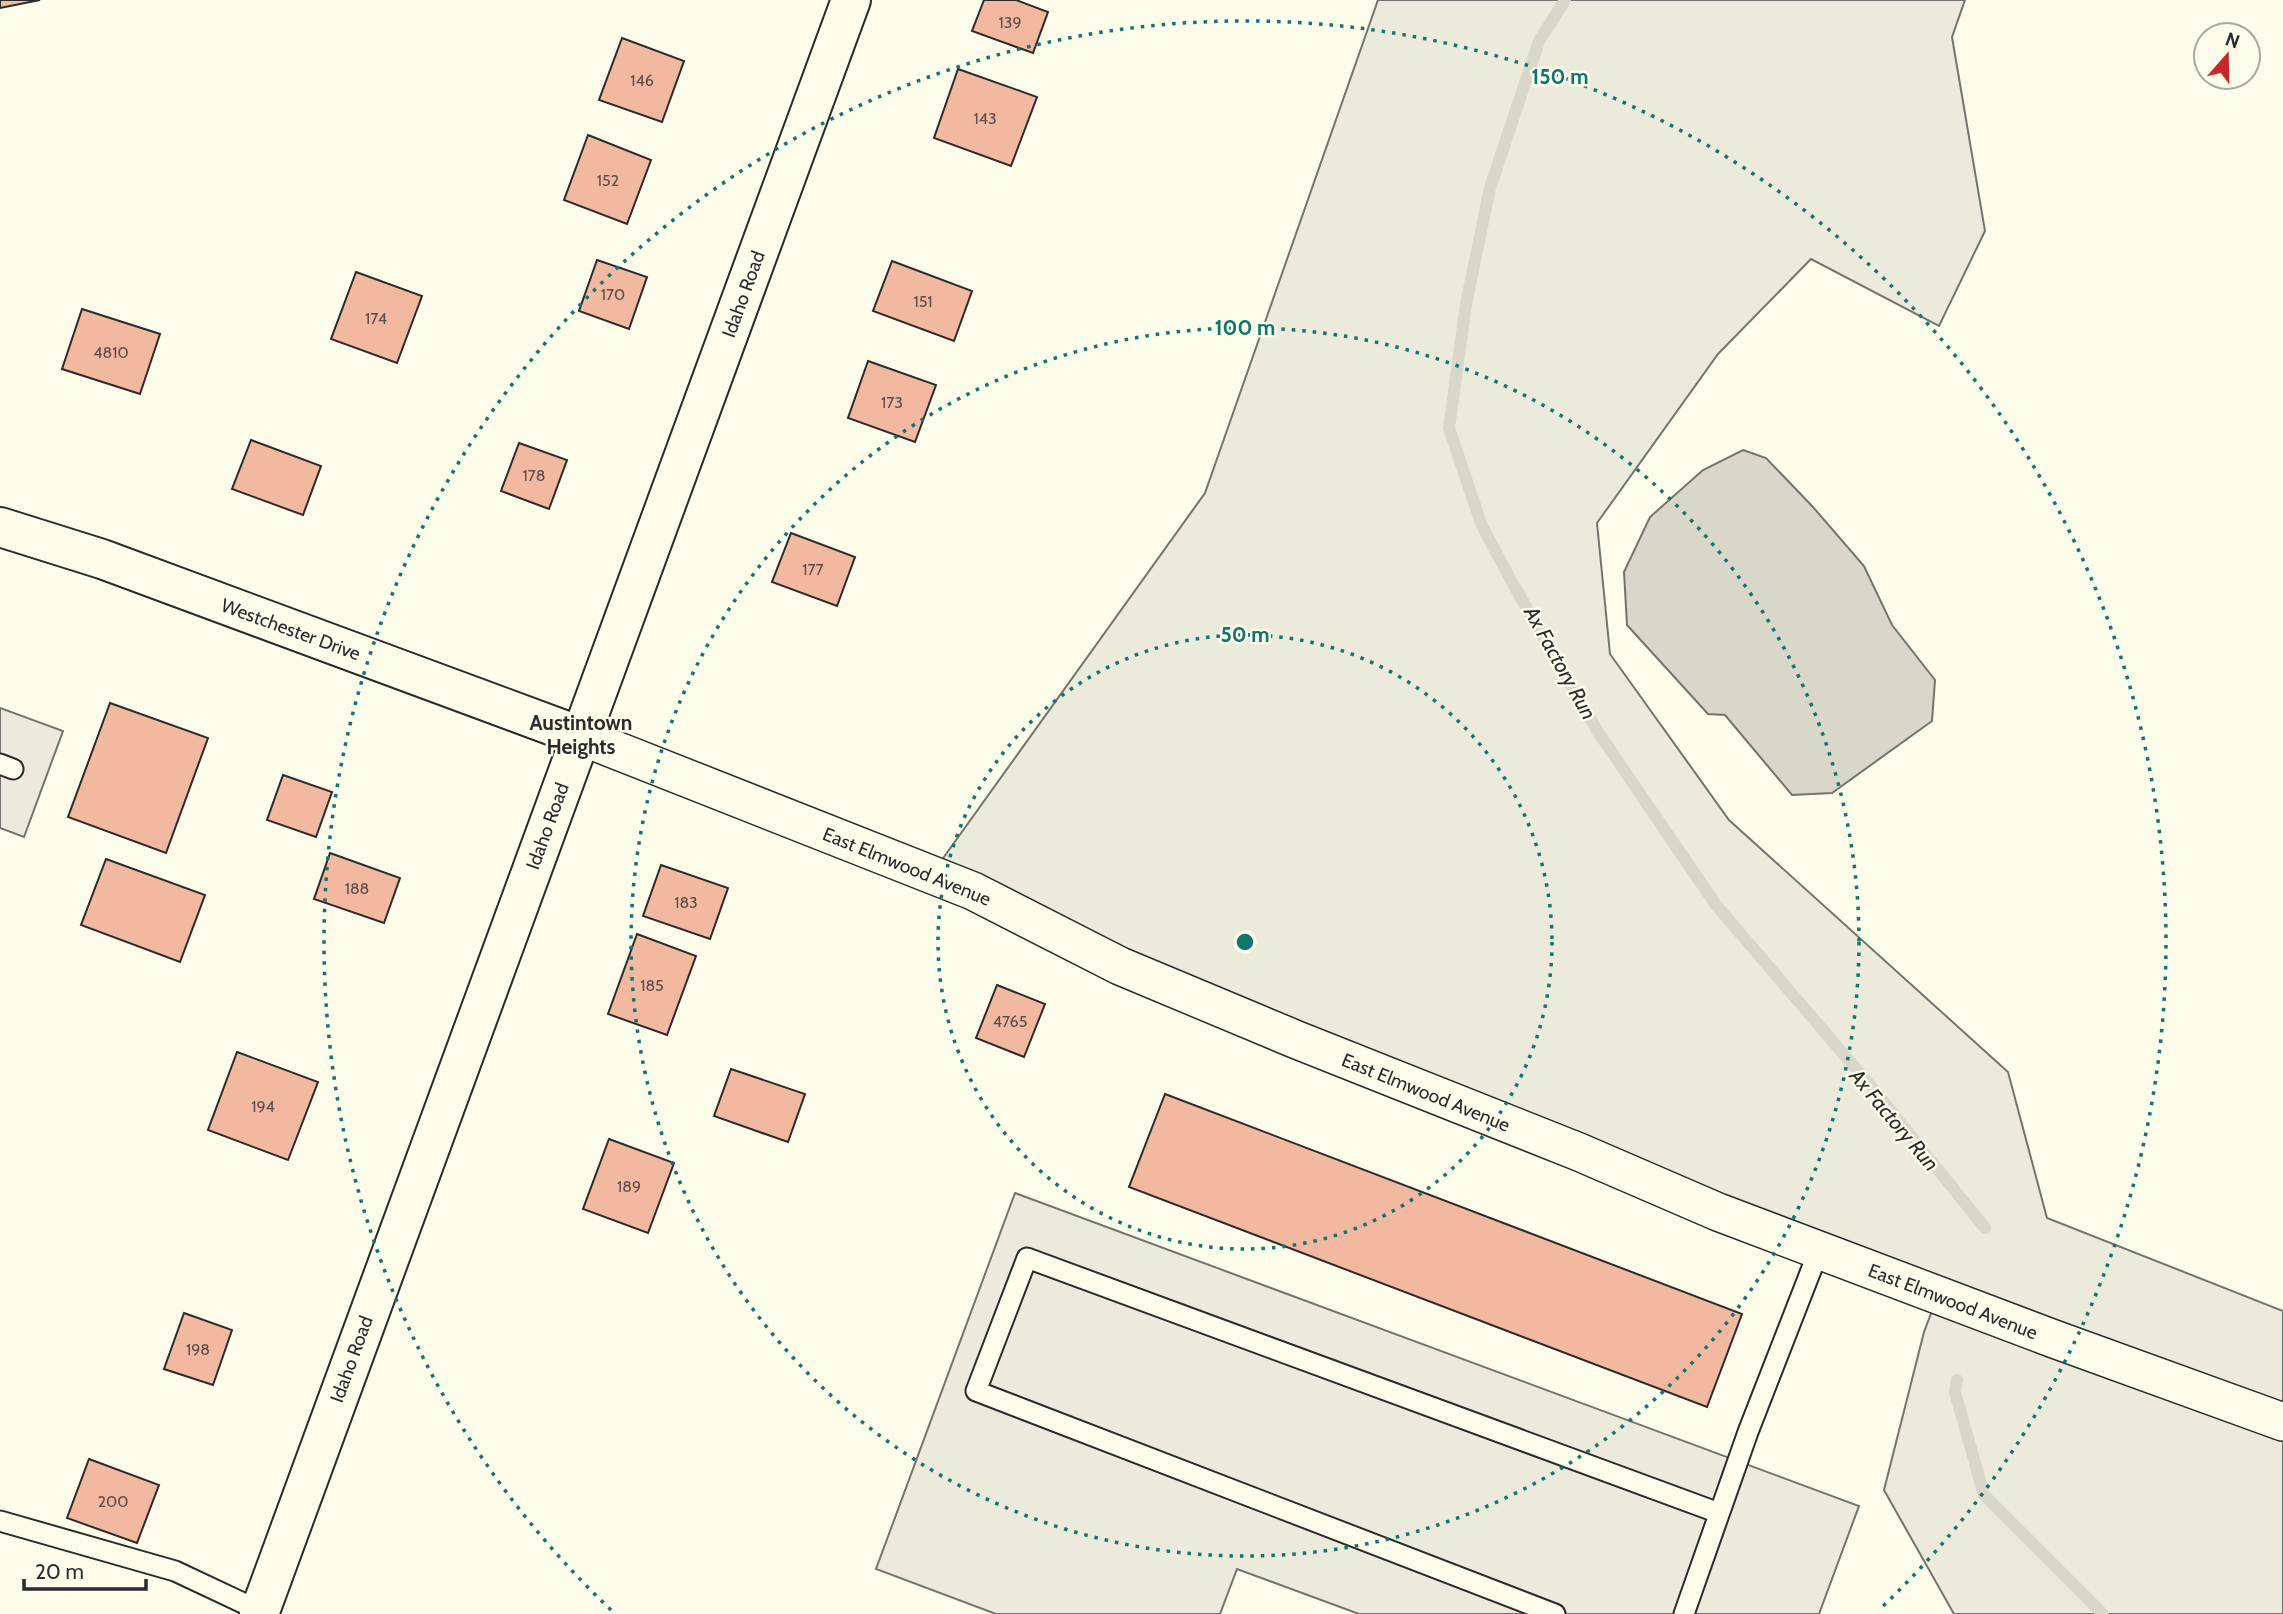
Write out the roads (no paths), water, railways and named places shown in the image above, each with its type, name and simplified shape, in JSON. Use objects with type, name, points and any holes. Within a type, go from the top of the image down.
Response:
[{"type":"street","name":"Idaho Road","points":[[263,1613],[580,736],[851,0]]},
{"type":"street","name":"Westchester Drive","points":[[0,527],[102,559],[580,736]]},
{"type":"street","name":"East Elmwood Avenue","points":[[580,736],[973,891],[1120,966],[1297,1040],[1579,1152],[1718,1212],[2283,1422]]},
{"type":"lane","points":[[1684,1614],[1748,1432],[1819,1250]]},
{"type":"lane","points":[[1555,1614],[976,1391],[1027,1258],[1720,1513]]},
{"type":"lane","points":[[0,1521],[175,1571],[263,1613]]},
{"type":"waterway","name":"Ax Factory Run","points":[[1565,0],[1539,41],[1490,188],[1466,304],[1449,428],[1482,526],[1598,732],[1716,905],[1870,1085],[1985,1228]]},
{"type":"waterway","name":"Ax Factory Run","points":[[1957,1380],[1955,1392],[1984,1495],[2103,1614]]},
{"type":"district","name":"Austintown Heights","points":[[581,735]]}]
